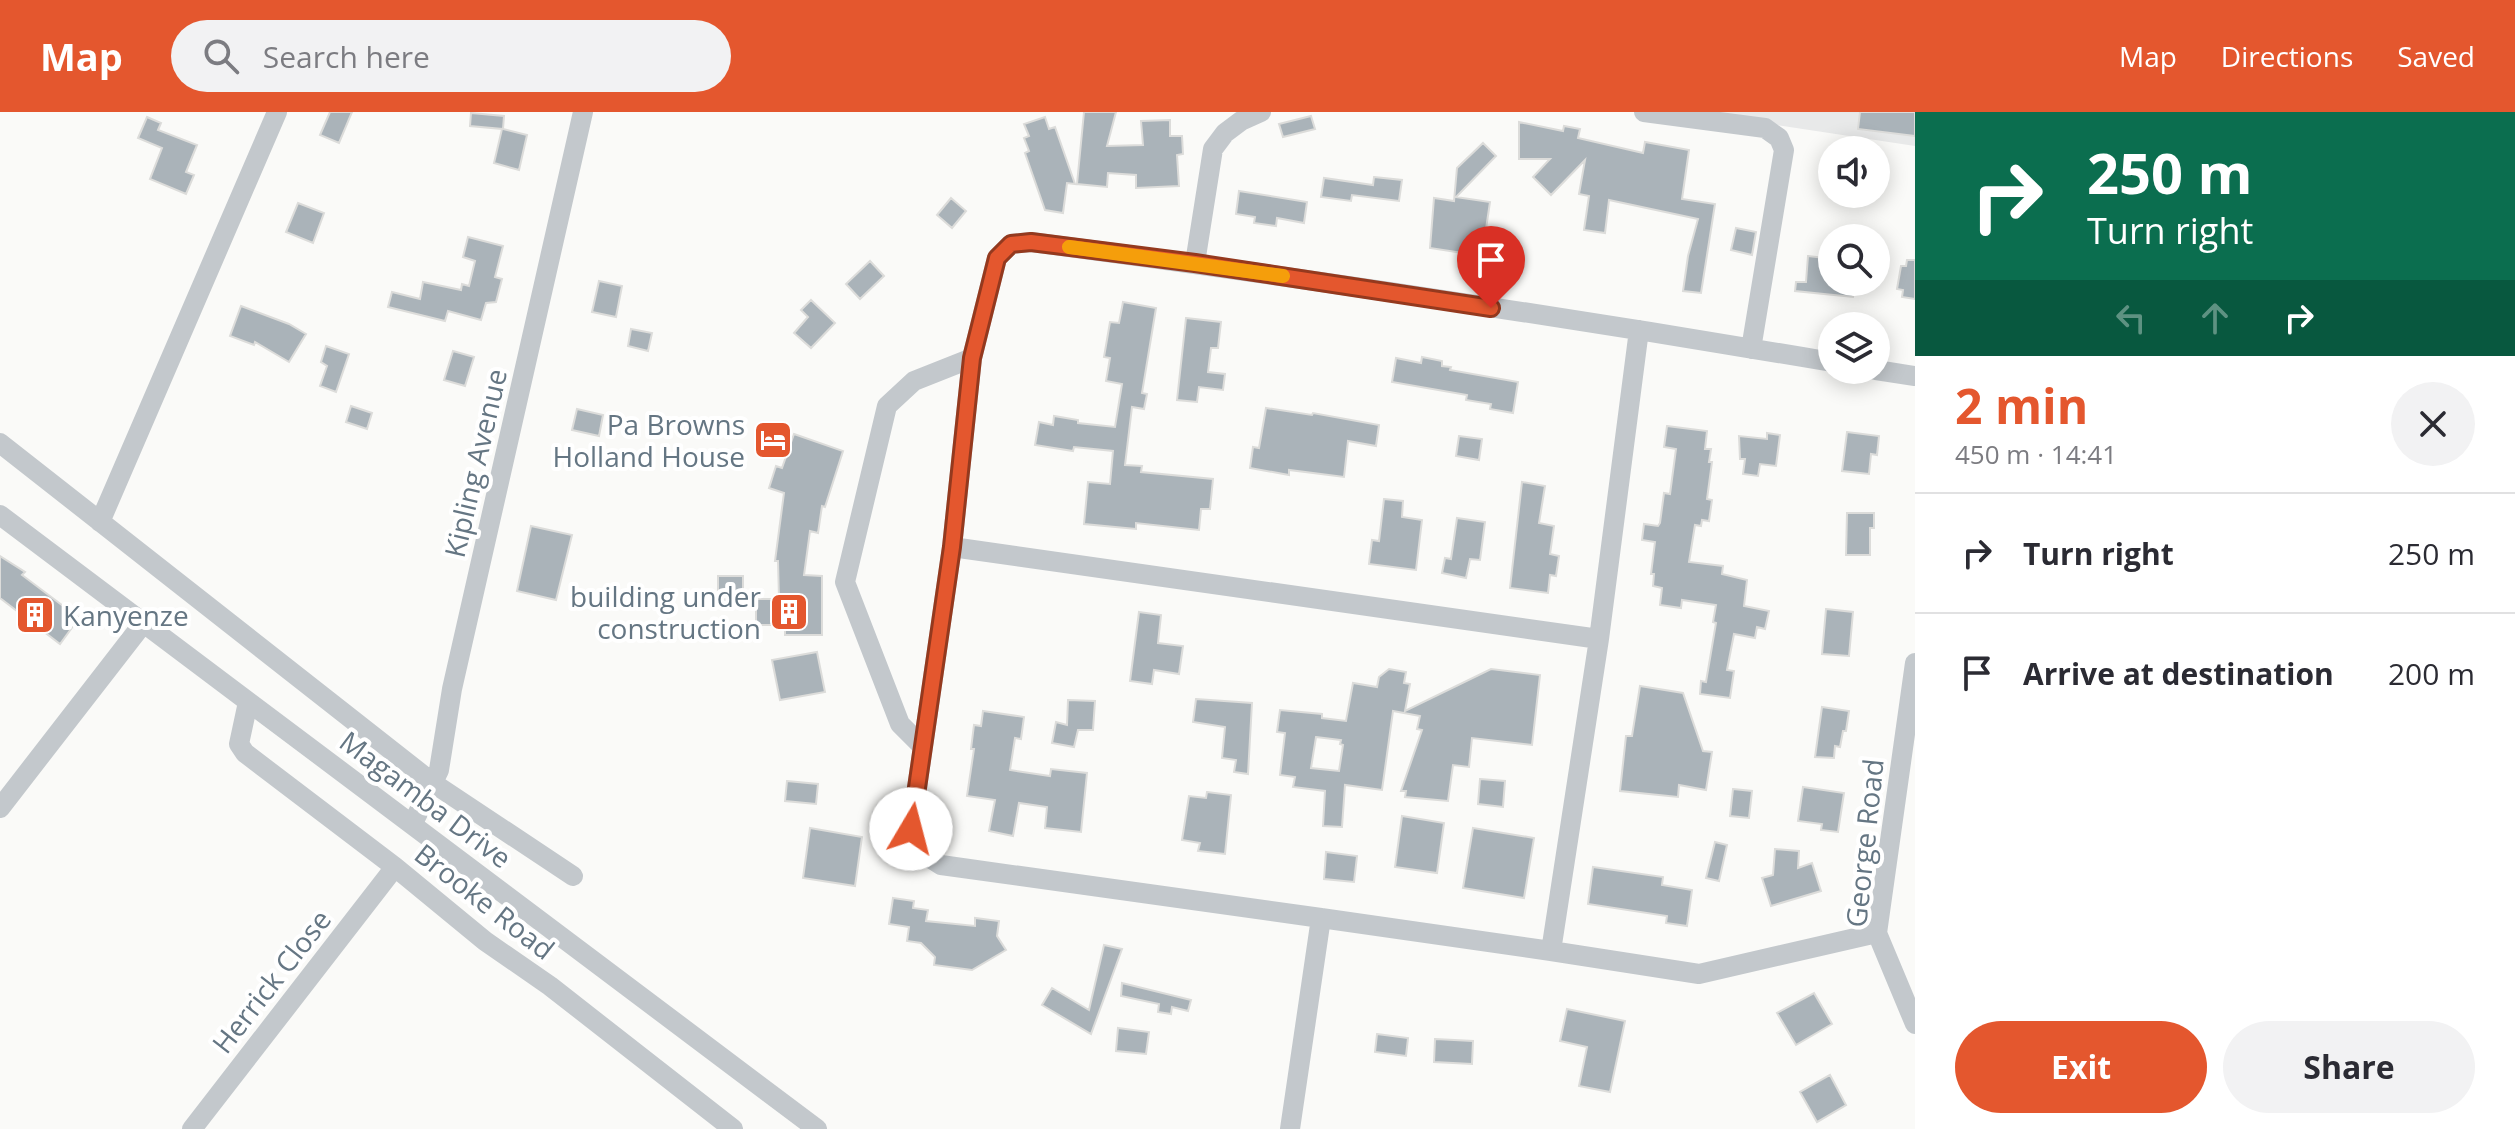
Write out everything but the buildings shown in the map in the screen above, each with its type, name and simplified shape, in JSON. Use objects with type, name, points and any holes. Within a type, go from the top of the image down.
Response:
[{"type":"street","points":[[100,522],[277,112]]},
{"type":"street","name":"Kipling Avenue","points":[[413,823],[439,770],[452,689],[583,112]]},
{"type":"street","points":[[1195,263],[1213,149],[1225,133],[1261,112]]},
{"type":"street","points":[[1644,112],[1765,128],[1779,138],[1784,150],[1751,349]]},
{"type":"street","points":[[1818,360],[1195,263],[1031,242],[1011,244],[997,258],[972,358],[952,547],[911,829],[919,851],[941,865],[1699,974],[1877,933]]},
{"type":"street","points":[[1551,951],[1599,639],[1639,330]]},
{"type":"street","points":[[923,747],[900,724],[845,582],[887,406],[914,381],[972,358]]},
{"type":"street","points":[[1890,372],[1915,376]]},
{"type":"street","points":[[0,443],[433,783],[573,876]]},
{"type":"street","name":"Magamba Drive","points":[[0,515],[817,1129]]},
{"type":"street","points":[[952,547],[1599,639]]},
{"type":"street","points":[[0,808],[145,621]]},
{"type":"street","name":"George Road","points":[[1915,663],[1877,933],[1915,1024]]},
{"type":"street","name":"Brooke Road","points":[[248,702],[239,744],[245,753],[395,867],[485,941],[550,986],[733,1129]]},
{"type":"street","name":"Herrick Close","points":[[192,1129],[395,867]]},
{"type":"street","points":[[1290,1129],[1321,918]]},
{"type":"shaded area","points":[[1690,112],[1915,112],[1915,146],[1890,142],[1890,136],[1849,136]]},
{"type":"slow traffic","points":[[1069,247],[1283,276]]},
{"type":"place","name":"Pa Browns Holland House","points":[[773,440]]},
{"type":"place","name":"building under construction","points":[[789,612]]},
{"type":"place","name":"Kanyenze","points":[[35,615]]},
{"type":"route","points":[[911,829],[952,547],[972,358],[997,258],[1011,244],[1031,242],[1195,263],[1491,308]]}]
